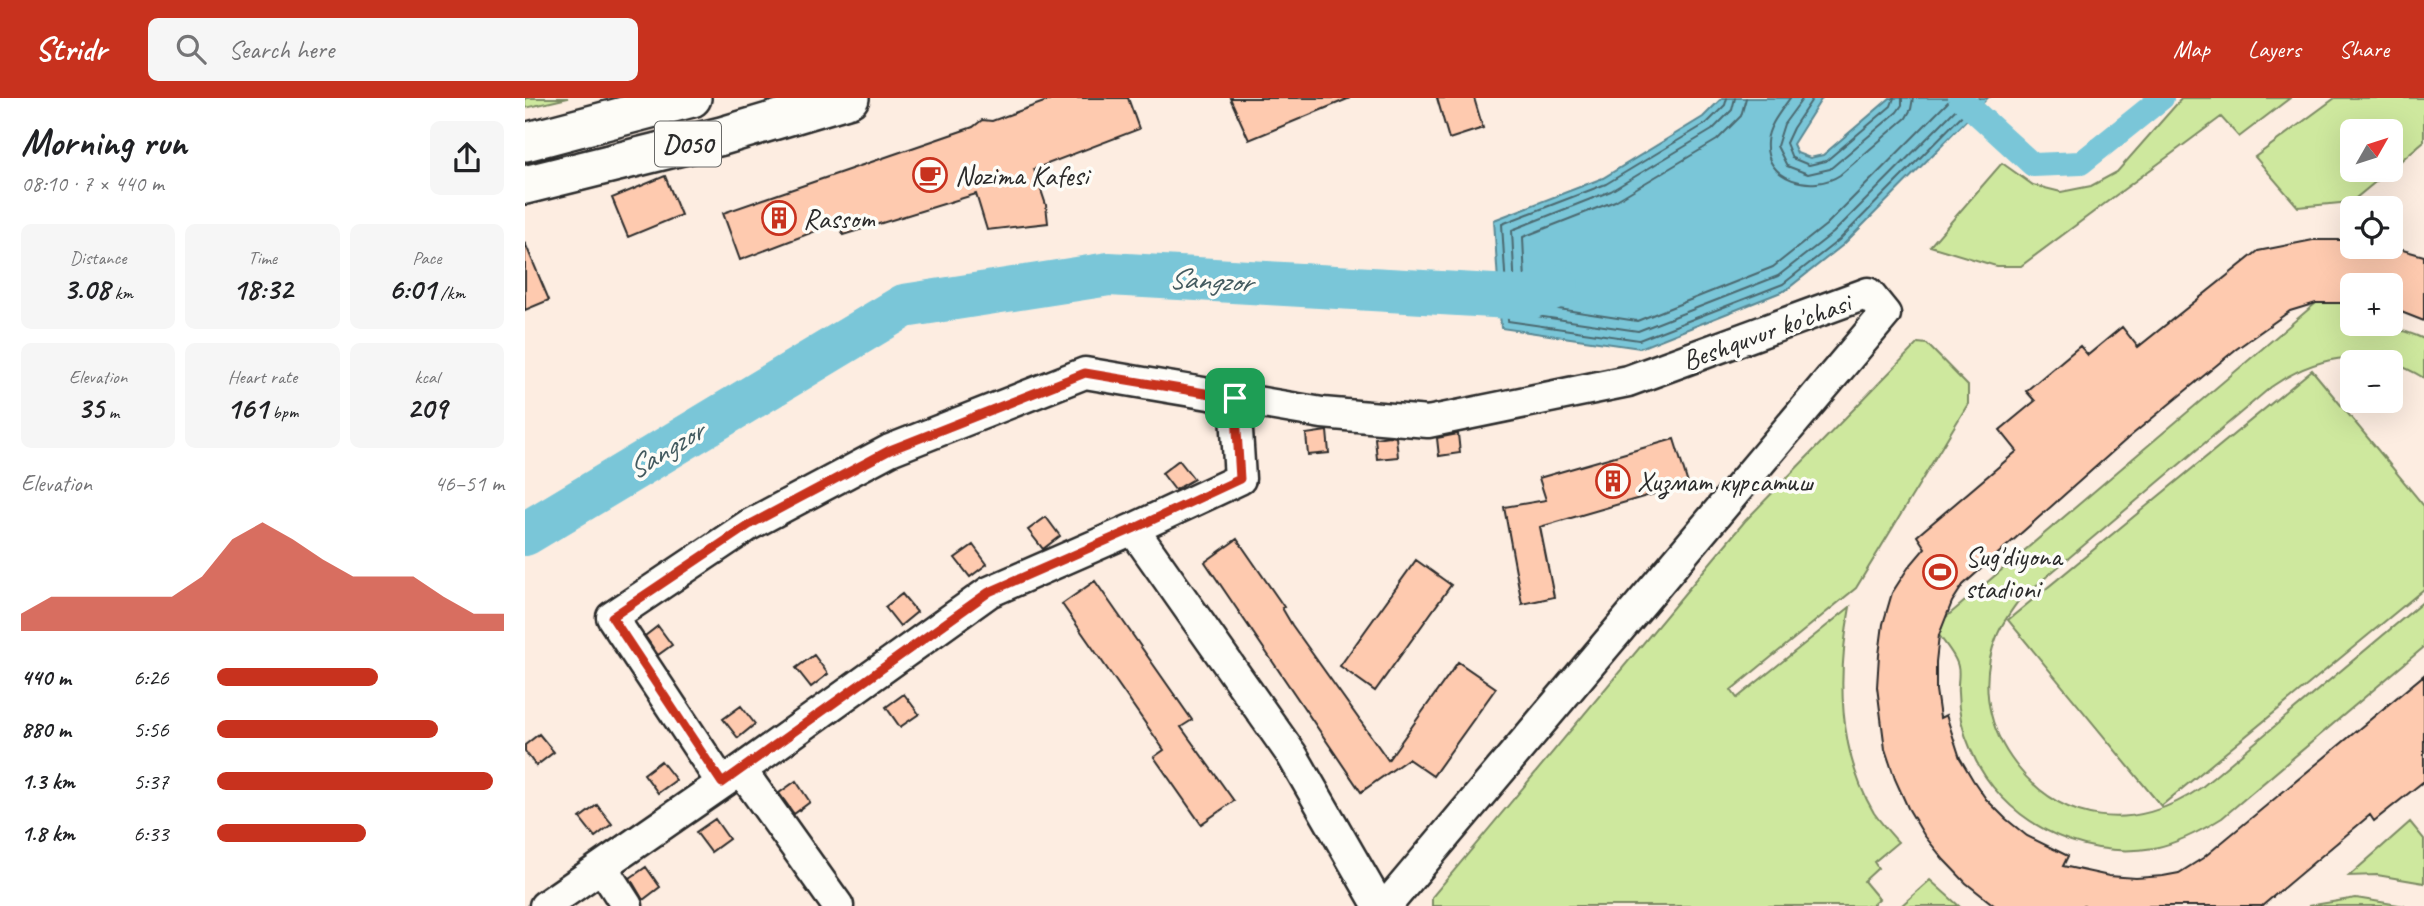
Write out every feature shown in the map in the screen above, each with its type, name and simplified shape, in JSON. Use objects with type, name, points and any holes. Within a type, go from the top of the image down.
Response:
[{"type":"main road","name":"D050","points":[[525,142],[692,98]]},
{"type":"main road","name":"D050","points":[[525,185],[722,136],[850,98]]},
{"type":"street","name":"Beshquvur ko'chasi","points":[[731,777],[612,617],[749,525],[890,450],[1085,373],[1322,413],[1428,422],[1628,381],[1868,293],[1885,314],[1395,895]]},
{"type":"street","points":[[545,906],[989,592],[1240,479],[1235,398]]},
{"type":"street","points":[[1133,529],[1292,755],[1379,906]]},
{"type":"street","points":[[731,777],[838,906]]},
{"type":"street","points":[[602,867],[627,906]]},
{"type":"green space","points":[[525,98],[568,98],[525,108]]},
{"type":"green space","points":[[2182,98],[2290,98],[2239,137],[2221,117],[2021,266],[1996,266],[1930,246],[2002,163],[2033,185],[2061,192],[2091,186],[2117,172]]},
{"type":"green space","points":[[2335,98],[2424,98],[2424,141],[2403,159],[2403,119],[2340,119],[2340,182],[2375,182],[2358,196],[2340,196],[2340,203],[2298,207],[2255,157]]},
{"type":"green space","points":[[2340,302],[2340,336],[2403,336],[2403,331],[2424,339],[2424,378],[2403,367],[2403,350],[2340,350],[2340,359],[2308,367],[2271,387],[2019,600],[2001,626],[1989,667],[1988,699],[1996,730],[2011,758],[2030,781],[2051,798],[2074,809],[2099,816],[2151,812],[2202,787],[2424,601],[2424,647],[2222,818],[2189,836],[2154,848],[2126,850],[2098,848],[2071,841],[2046,830],[2001,797],[1984,775],[1971,750],[1960,715],[1959,670],[1953,655],[1939,635],[1945,618],[2316,303]]},
{"type":"green space","points":[[1918,343],[1927,344],[1968,386],[1968,404],[1856,588],[1731,690],[1737,698],[1850,607],[1842,686],[1847,739],[1862,789],[1874,813],[1898,842],[1874,862],[1878,868],[1864,881],[1879,899],[1871,906],[1432,906],[1432,897],[1745,521]]},
{"type":"green space","points":[[2312,370],[2340,404],[2340,413],[2347,413],[2424,506],[2424,589],[2161,806],[2008,620]]},
{"type":"green space","points":[[2410,822],[2424,839],[2424,883],[2377,875],[2349,876]]},
{"type":"green space","points":[[1930,880],[1959,906],[1901,906]]},
{"type":"green space","points":[[2356,898],[2405,906],[2308,906]]},
{"type":"water","points":[[1722,98],[1822,98],[1793,144],[1797,153],[1810,158],[1823,155],[1890,98],[1989,98],[1843,245],[1786,290],[1640,348],[1501,328],[1494,220],[1603,178],[1703,117]]},
{"type":"pier","points":[[1989,98],[1993,98],[1943,149],[1941,147]]},
{"type":"building","points":[[1055,98],[1128,98],[1139,129],[1034,169],[1046,205],[1048,223],[987,230],[976,194],[843,235],[839,222],[740,260],[723,213],[973,127],[982,120],[992,121]]},
{"type":"building","points":[[1230,98],[1350,98],[1249,140]]},
{"type":"building","points":[[1437,98],[1474,98],[1483,128],[1449,139]]},
{"type":"building","points":[[665,176],[681,215],[628,237],[612,198]]},
{"type":"building","name":"Sug'diyona stadioni","points":[[2313,240],[2340,240],[2340,259],[2403,259],[2403,250],[2424,256],[2424,321],[2403,313],[2403,273],[2340,273],[2340,303],[2316,303],[2290,311],[2235,350],[2127,439],[1963,585],[1952,602],[1939,635],[1936,690],[1940,718],[1946,715],[1960,758],[1986,799],[2006,819],[2027,836],[2068,856],[2063,866],[2109,876],[2136,878],[2179,873],[2203,858],[2424,675],[2424,781],[2374,821],[2370,815],[2262,906],[1995,906],[1966,883],[1924,835],[1908,808],[1885,749],[1877,687],[1883,624],[1892,593],[1925,548],[1917,536],[2017,451],[2000,430],[2035,401],[2026,391],[2080,346],[2088,355],[2122,327],[2138,347],[2258,251]]},
{"type":"building","points":[[525,243],[549,300],[525,310]]},
{"type":"building","points":[[1327,431],[1329,453],[1308,455],[1306,434]]},
{"type":"building","points":[[1458,434],[1460,453],[1439,456],[1437,438]]},
{"type":"building","points":[[1396,437],[1398,457],[1377,459],[1375,438]]},
{"type":"building","name":"Хизмат курсатиш","points":[[1674,439],[1688,484],[1540,527],[1554,597],[1522,604],[1504,507],[1546,500],[1539,478]]},
{"type":"building","points":[[1179,460],[1194,479],[1175,490],[1162,473]]},
{"type":"building","points":[[1046,517],[1060,536],[1043,549],[1028,530]]},
{"type":"building","points":[[1237,539],[1284,607],[1282,608],[1292,625],[1388,760],[1458,662],[1496,688],[1433,776],[1408,759],[1361,792],[1205,562]]},
{"type":"building","points":[[973,545],[987,564],[970,577],[955,558]]},
{"type":"building","points":[[1416,560],[1451,585],[1375,691],[1340,666]]},
{"type":"building","points":[[1095,581],[1192,720],[1181,727],[1234,801],[1201,824],[1154,757],[1164,750],[1062,604]]},
{"type":"building","points":[[902,594],[917,612],[900,626],[885,607]]},
{"type":"building","points":[[658,626],[672,645],[658,655],[645,636]]},
{"type":"building","points":[[814,655],[828,674],[811,687],[796,668]]},
{"type":"building","points":[[904,694],[919,714],[900,727],[886,707]]},
{"type":"building","points":[[741,706],[755,724],[738,738],[723,719]]},
{"type":"building","points":[[539,734],[554,752],[536,766],[525,751],[525,745]]},
{"type":"building","points":[[661,761],[676,780],[658,793],[644,774]]},
{"type":"building","points":[[796,781],[810,802],[794,814],[779,793]]},
{"type":"building","points":[[597,805],[612,824],[595,837],[580,818]]},
{"type":"building","points":[[715,819],[729,839],[711,852],[696,832]]},
{"type":"building","points":[[646,867],[660,887],[643,900],[630,878]]},
{"type":"waterway","points":[[1960,98],[2033,165],[2081,163],[2162,98]]},
{"type":"waterway","name":"Sangzor","points":[[525,534],[904,306],[1109,274],[1528,298],[1557,286]]},
{"type":"place","name":"Nozima Kafesi","points":[[930,175]]},
{"type":"place","name":"Rassom","points":[[779,218]]},
{"type":"place","name":"Хизмат курсатиш","points":[[1613,481]]},
{"type":"place","name":"Sug'diyona stadioni","points":[[1940,572]]},
{"type":"route","points":[[1085,373],[1235,398],[1240,479],[989,592],[722,783],[612,617],[749,525],[890,450],[1085,373]]}]
